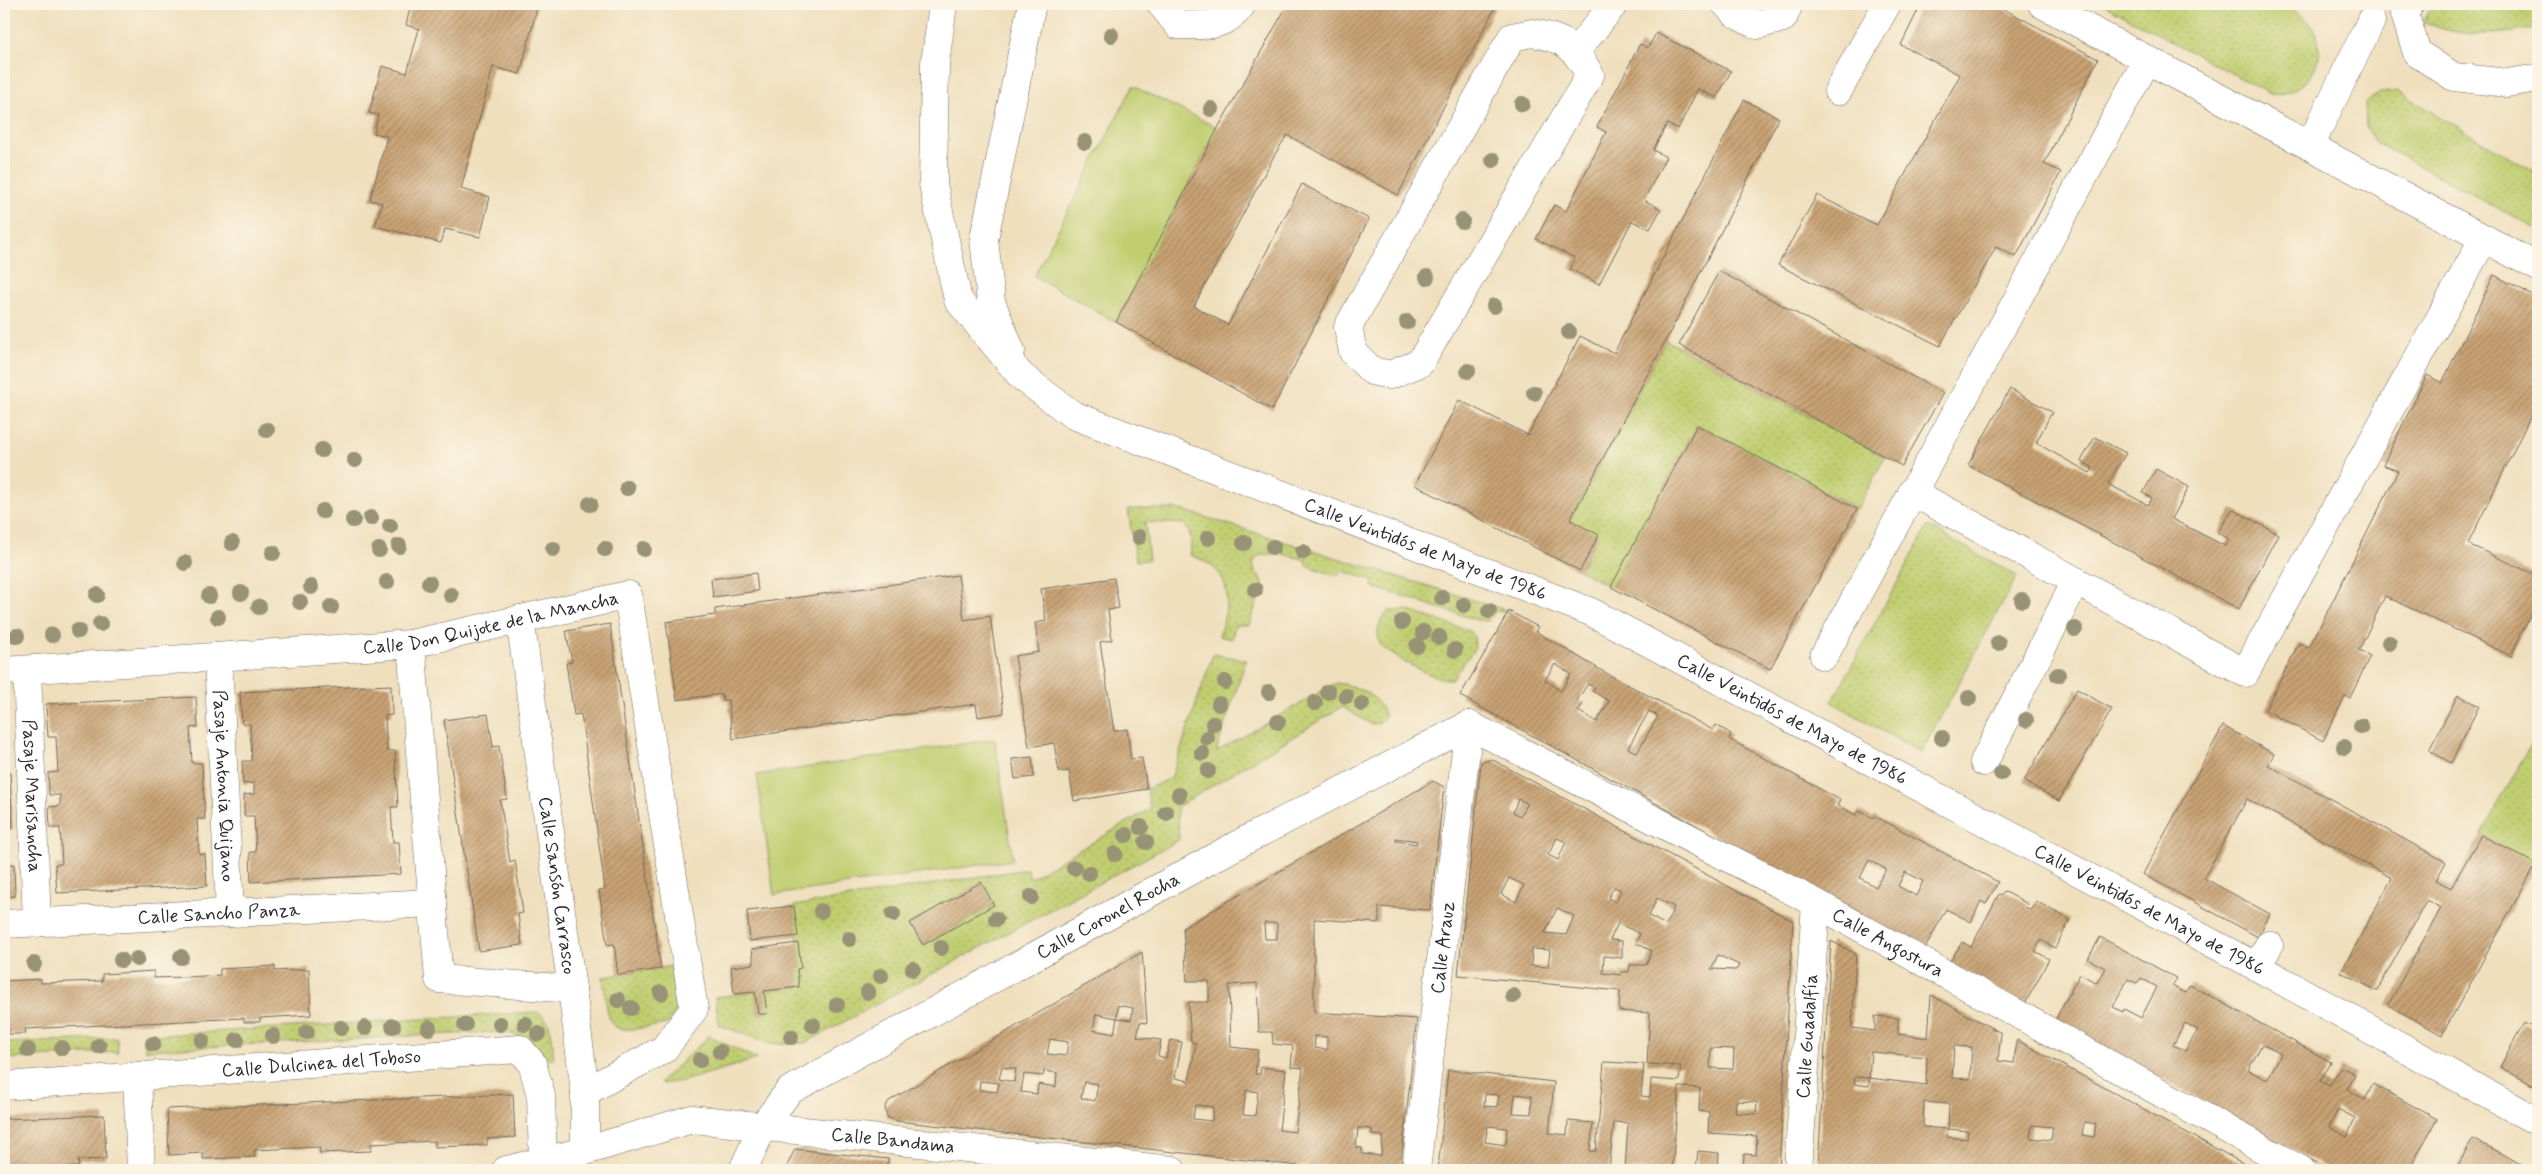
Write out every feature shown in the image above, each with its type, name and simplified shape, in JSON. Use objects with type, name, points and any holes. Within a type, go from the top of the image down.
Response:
[{"type":"street","name":"Calle Veintidós de Mayo de 1986","points":[[943,4],[934,63],[933,184],[958,300],[1020,376],[1073,415],[1591,612],[2263,956],[2538,1122]]},
{"type":"street","points":[[1020,376],[991,302],[984,239],[1032,4]]},
{"type":"street","points":[[1161,4],[1178,25],[1205,27],[1235,15],[1242,4]]},
{"type":"street","points":[[1576,51],[1614,4]]},
{"type":"street","points":[[1726,4],[1736,14],[1756,25],[1783,18],[1789,4]]},
{"type":"street","points":[[1838,91],[1887,4]]},
{"type":"street","points":[[2042,4],[2538,267]]},
{"type":"street","points":[[2310,146],[2365,12],[2376,23],[2392,23],[2408,9],[2417,53],[2454,77],[2507,84],[2538,78]]},
{"type":"street","points":[[1532,33],[1554,37],[1576,51],[1590,75],[1420,363],[1390,375],[1372,371],[1353,352],[1348,327],[1512,37],[1532,33]]},
{"type":"street","points":[[1824,656],[2147,60]]},
{"type":"street","points":[[1912,492],[2245,673],[2484,238]]},
{"type":"street","points":[[1984,762],[2076,581]]},
{"type":"street","name":"Calle Don Quijote de la Mancha","points":[[15,670],[412,644],[628,595],[694,1009],[664,1049],[585,1092]]},
{"type":"street","name":"Calle Sansón Carrasco","points":[[520,619],[585,1092],[585,1151]]},
{"type":"street","points":[[412,644],[439,979],[572,989]]},
{"type":"street","name":"Pasaje Antonia Quijano","points":[[218,657],[230,913]]},
{"type":"street","name":"Pasaje Marisancha","points":[[15,670],[37,922]]},
{"type":"street","name":"Calle Angostura","points":[[1470,725],[1816,903],[2290,1167]]},
{"type":"street","name":"Calle Coronel Rocha","points":[[739,1170],[763,1126],[789,1091],[1246,840],[1470,725]]},
{"type":"street","name":"Calle Arauz","points":[[1416,1170],[1470,725]]},
{"type":"street","name":"Calle Sancho Panza","points":[[4,924],[433,903]]},
{"type":"street","name":"Calle Guadalfía","points":[[1798,1170],[1816,903]]},
{"type":"street","name":"Calle Dulcinea del Toboso","points":[[4,1086],[520,1049],[532,1063],[541,1096],[543,1161]]},
{"type":"street","points":[[137,1076],[141,1170]]},
{"type":"street","name":"Calle Bandama","points":[[506,1170],[585,1151],[692,1119],[1172,1170]]},
{"type":"green space","points":[[2266,2],[2277,4],[2300,14],[2313,27],[2319,44],[2319,54],[2313,72],[2304,83],[2292,90],[2272,95],[2102,4],[2239,4]]},
{"type":"green space","points":[[2432,4],[2538,4],[2538,27],[2495,34],[2450,31],[2423,21]]},
{"type":"green space","points":[[1133,86],[1218,128],[1116,322],[1034,276]]},
{"type":"green space","points":[[2397,91],[2538,174],[2538,223],[2535,228],[2375,142],[2366,128],[2365,102],[2380,93]]},
{"type":"green space","points":[[1666,340],[1885,457],[1857,509],[1697,425],[1611,587],[1580,571],[1570,520]]},
{"type":"green space","points":[[1128,509],[1176,509],[1192,513],[1509,611],[1497,611],[1487,621],[1477,620],[1373,587],[1372,580],[1342,571],[1338,576],[1307,566],[1306,560],[1279,553],[1261,555],[1253,563],[1255,572],[1261,577],[1263,584],[1249,625],[1235,625],[1232,639],[1219,636],[1227,597],[1222,577],[1204,561],[1190,555],[1191,538],[1183,524],[1145,522],[1149,560],[1136,561]]},
{"type":"green space","points":[[1928,526],[2017,576],[1921,753],[1832,702]]},
{"type":"green space","points":[[1407,610],[1469,631],[1474,635],[1475,648],[1452,679],[1445,679],[1425,672],[1380,645],[1379,626],[1385,615],[1389,611]]},
{"type":"green space","points":[[1213,654],[1246,660],[1216,752],[1336,683],[1366,692],[1378,702],[1385,716],[1379,723],[1371,724],[1342,707],[1177,807],[1179,840],[805,1043],[770,1044],[719,1025],[715,997],[755,992],[758,1014],[766,1014],[764,991],[799,987],[797,969],[801,968],[794,906],[1027,869],[1031,878],[1150,809],[1147,789],[1171,778]],"holes":[[[981,883],[994,905],[923,945],[910,924]]]},
{"type":"green space","points":[[2538,731],[2538,866],[2481,835]]},
{"type":"green space","points":[[995,739],[1013,860],[774,895],[757,775]]},
{"type":"green space","points":[[672,966],[676,1011],[667,1024],[633,1029],[616,1027],[611,1021],[608,1011],[603,977]]},
{"type":"green space","points":[[537,1012],[547,1020],[551,1032],[554,1059],[549,1059],[531,1042],[522,1037],[495,1032],[145,1050],[144,1036]]},
{"type":"green space","points":[[709,1036],[757,1059],[683,1081],[662,1084],[660,1082]]},
{"type":"green space","points":[[117,1038],[118,1052],[4,1059],[4,1043]]},
{"type":"building","points":[[411,4],[538,4],[520,74],[493,67],[461,189],[490,197],[480,237],[445,229],[441,243],[375,226],[382,203],[370,200],[387,136],[374,133],[378,115],[369,113],[382,66],[407,73],[419,29],[406,25]]},
{"type":"building","points":[[1288,4],[1497,4],[1398,195],[1287,135],[1274,156],[1194,306],[1228,325],[1302,184],[1369,219],[1272,410],[1116,322],[1218,128]]},
{"type":"building","points":[[1921,4],[1994,4],[2098,59],[2044,164],[2061,172],[2016,257],[1996,247],[1940,346],[1778,265],[1817,195],[1877,225],[1960,75],[1901,45]]},
{"type":"building","points":[[1656,33],[1731,71],[1717,98],[1698,89],[1678,129],[1667,124],[1653,150],[1666,157],[1644,200],[1661,209],[1650,229],[1632,221],[1599,284],[1570,269],[1575,258],[1536,239],[1554,205],[1566,211],[1606,132],[1597,127],[1640,44],[1648,48]]},
{"type":"building","points":[[1744,100],[1779,118],[1666,340],[1570,520],[1599,535],[1580,571],[1415,485],[1459,400],[1528,435],[1580,336],[1614,353]]},
{"type":"building","points":[[1719,271],[1943,393],[1902,466],[1679,345]]},
{"type":"building","points":[[2494,275],[2538,298],[2538,401],[2468,544],[2538,576],[2538,598],[2511,656],[2385,596],[2359,650],[2370,656],[2350,698],[2345,696],[2323,741],[2265,710],[2299,643],[2309,648],[2398,471],[2383,465],[2427,375],[2442,383]]},
{"type":"building","points":[[2010,389],[2052,412],[2036,443],[2090,473],[2093,468],[2081,461],[2095,437],[2126,453],[2108,484],[2148,505],[2152,498],[2143,493],[2156,469],[2189,487],[2172,519],[2225,546],[2229,539],[2218,533],[2232,509],[2278,534],[2239,609],[1968,465]]},
{"type":"building","points":[[1697,425],[1857,509],[1770,669],[1611,587]]},
{"type":"building","points":[[756,573],[758,591],[713,597],[711,579]]},
{"type":"building","points":[[958,575],[964,620],[990,616],[1004,713],[978,717],[976,704],[733,739],[728,700],[723,700],[722,694],[677,700],[666,622],[715,615],[715,609]]},
{"type":"building","points":[[1114,578],[1119,608],[1108,610],[1112,640],[1100,642],[1114,731],[1127,729],[1131,759],[1142,758],[1147,789],[1074,801],[1069,771],[1059,772],[1054,743],[1029,747],[1015,656],[1039,652],[1035,623],[1046,621],[1041,589]]},
{"type":"building","points":[[1509,611],[1538,627],[1535,631],[1604,672],[1713,730],[1716,725],[1731,734],[1729,739],[1840,800],[1837,805],[1856,815],[1859,811],[1873,818],[1875,816],[1998,882],[1986,904],[1981,901],[1971,922],[1946,909],[1924,950],[1460,696]],"holes":[[[1555,664],[1571,674],[1561,691],[1545,680]],[[1588,684],[1595,688],[1592,691],[1609,701],[1597,722],[1578,711],[1583,704],[1577,700]],[[1649,711],[1658,716],[1637,753],[1628,748]],[[1869,860],[1886,869],[1876,887],[1860,878]],[[1905,872],[1923,881],[1916,896],[1898,886]]]},
{"type":"building","points":[[610,624],[661,969],[618,975],[614,944],[607,945],[599,890],[605,889],[581,714],[574,715],[566,663],[572,662],[566,631]]},
{"type":"building","points":[[391,685],[392,715],[385,716],[387,751],[395,751],[398,807],[391,807],[393,842],[399,842],[401,874],[251,882],[250,852],[256,852],[254,816],[244,816],[244,795],[254,794],[254,783],[243,784],[242,761],[252,761],[250,724],[242,724],[240,692]]},
{"type":"building","points":[[2077,689],[2112,709],[2059,801],[2024,781]]},
{"type":"building","points":[[2458,695],[2479,706],[2451,763],[2429,750]]},
{"type":"building","points":[[196,697],[198,727],[190,728],[192,763],[202,763],[205,819],[197,819],[199,854],[205,854],[207,886],[57,893],[55,864],[62,864],[60,828],[50,828],[49,807],[60,806],[60,795],[49,795],[48,773],[58,772],[56,737],[48,737],[46,704]]},
{"type":"building","points":[[488,714],[493,747],[499,746],[507,799],[500,800],[510,862],[515,860],[523,913],[518,914],[522,945],[479,951],[444,720]]},
{"type":"building","points":[[5,717],[6,738],[4,738]]},
{"type":"building","points":[[2223,726],[2274,754],[2268,765],[2446,862],[2436,880],[2451,888],[2481,835],[2536,864],[2442,1035],[2388,1005],[2441,908],[2427,900],[2377,991],[2341,972],[2392,878],[2247,799],[2204,878],[2270,914],[2258,937],[2143,874]]},
{"type":"building","points":[[1032,757],[1034,777],[1015,779],[1012,759]]},
{"type":"building","points":[[1491,759],[1793,921],[1779,1170],[1743,1170],[1744,1154],[1756,1155],[1757,1136],[1708,1133],[1709,1112],[1699,1111],[1700,1088],[1679,1087],[1672,1170],[1625,1170],[1628,1123],[1614,1122],[1609,1170],[1438,1170],[1448,1070],[1554,1082],[1549,1133],[1567,1135],[1568,1121],[1593,1123],[1590,1151],[1596,1151],[1604,1062],[1644,1064],[1641,1096],[1650,1097],[1651,1079],[1679,1081],[1681,1066],[1647,1064],[1650,1013],[1619,1011],[1620,991],[1458,975],[1481,763]],"holes":[[[1518,799],[1527,803],[1520,816],[1513,812]],[[1557,838],[1566,842],[1558,860],[1548,855]],[[1509,878],[1524,885],[1516,902],[1501,894]],[[1614,887],[1621,890],[1616,902],[1608,898]],[[1657,898],[1674,907],[1666,925],[1649,916]],[[1557,908],[1574,916],[1566,935],[1545,933]],[[1618,923],[1640,934],[1636,943],[1652,951],[1646,965],[1630,965],[1629,972],[1621,972],[1621,975],[1603,973],[1604,956],[1622,958],[1622,941],[1610,940]],[[1532,949],[1550,950],[1548,967],[1531,966]],[[1718,955],[1739,965],[1736,970],[1711,969]],[[1711,1048],[1734,1049],[1733,1069],[1710,1068]],[[1485,1094],[1499,1095],[1497,1107],[1484,1106]],[[1515,1094],[1532,1096],[1531,1114],[1513,1113]],[[1736,1101],[1757,1102],[1756,1114],[1735,1113]],[[1488,1126],[1507,1128],[1506,1145],[1485,1142]]]},
{"type":"building","points":[[4,773],[10,773],[13,829],[6,830],[8,865],[14,864],[15,896],[4,897]]},
{"type":"building","points":[[1433,781],[1444,787],[1430,910],[1379,907],[1379,923],[1314,919],[1314,1012],[1417,1019],[1400,1170],[1335,1170],[897,1121],[887,1117],[885,1107],[889,1101],[1142,952],[1147,1023],[1140,1022],[1137,1037],[1161,1040],[1158,1056],[1166,1058],[1170,1040],[1182,1042],[1175,1078],[1189,1081],[1196,1043],[1191,1042],[1188,1002],[1209,1002],[1209,981],[1187,981],[1183,928]],"holes":[[[1396,838],[1417,841],[1417,844],[1396,841]],[[1264,923],[1277,923],[1277,939],[1265,939]],[[1257,983],[1259,1032],[1272,1032],[1273,1044],[1293,1046],[1291,1067],[1303,1068],[1295,1132],[1279,1130],[1286,1070],[1261,1067],[1260,1074],[1255,1074],[1258,1050],[1231,1047],[1229,985]],[[1118,1005],[1133,1008],[1131,1020],[1117,1018]],[[1096,1014],[1117,1018],[1114,1034],[1093,1030]],[[1314,1036],[1327,1037],[1327,1050],[1315,1048]],[[1050,1039],[1068,1042],[1066,1056],[1047,1054]],[[1002,1067],[1016,1069],[1014,1082],[999,1079]],[[1044,1071],[1057,1073],[1056,1087],[1038,1084],[1037,1094],[1021,1092],[1024,1074],[1043,1076]],[[980,1081],[999,1083],[997,1092],[979,1090]],[[1084,1082],[1098,1084],[1095,1101],[1081,1098]],[[1246,1090],[1258,1092],[1255,1116],[1243,1115]],[[1195,1105],[1213,1107],[1212,1121],[1193,1119]],[[1358,1128],[1372,1129],[1372,1135],[1383,1136],[1381,1156],[1362,1154],[1362,1148],[1356,1147]]]},
{"type":"building","points":[[981,882],[994,905],[923,945],[910,923]]},
{"type":"building","points":[[2004,891],[2028,904],[2025,907],[2031,910],[2036,901],[2070,920],[2055,948],[2041,940],[2035,951],[2049,959],[2025,1004],[1949,963],[1962,942],[1971,947],[1999,894],[2001,895]]},
{"type":"building","points":[[794,906],[798,936],[750,941],[747,911]]},
{"type":"building","points":[[2100,937],[2176,978],[2172,986],[2185,993],[2190,985],[2331,1062],[2320,1081],[2329,1086],[2341,1067],[2355,1074],[2347,1089],[2365,1100],[2373,1084],[2437,1119],[2409,1170],[2330,1170],[2055,1020],[2080,974],[2097,983],[2105,968],[2088,959]],"holes":[[[2141,978],[2157,987],[2141,1018],[2124,1009],[2123,1012],[2113,1007],[2128,979],[2137,983]],[[2185,1023],[2198,1030],[2185,1051],[2173,1045]],[[2262,1044],[2281,1054],[2267,1080],[2248,1070]],[[2338,1109],[2355,1118],[2347,1137],[2329,1127]]]},
{"type":"building","points":[[1831,941],[1856,954],[1852,1028],[1875,1031],[1875,1016],[1898,1018],[1898,1034],[1928,1038],[1931,995],[2001,1033],[1998,1061],[2014,1063],[2017,1040],[2255,1170],[1818,1170]],"holes":[[[1954,1046],[1972,1047],[1970,1079],[1952,1078]],[[1871,1052],[1927,1057],[1926,1085],[1869,1078]],[[1855,1077],[1869,1078],[1869,1086],[1854,1084]],[[1924,1102],[1949,1104],[1948,1129],[1923,1127]],[[2084,1122],[2096,1124],[2094,1137],[2082,1135]],[[2032,1125],[2053,1127],[2051,1140],[2030,1138]],[[1948,1129],[1968,1131],[1967,1139],[1947,1137]]]},
{"type":"building","points":[[798,943],[801,968],[797,969],[799,987],[764,991],[767,1014],[758,1014],[755,992],[734,994],[731,967],[754,964],[752,949]]},
{"type":"building","points":[[275,966],[275,971],[309,969],[311,1015],[260,1018],[260,1022],[244,1022],[244,1018],[25,1029],[26,1034],[9,1034],[9,1030],[4,1031],[4,981],[41,979],[41,983],[102,981],[102,974],[154,971],[154,978],[187,977],[220,975],[220,969]]},
{"type":"building","points":[[2524,1023],[2538,1030],[2538,1088],[2500,1067]]},
{"type":"building","points":[[513,1094],[515,1137],[487,1139],[487,1145],[435,1147],[435,1141],[371,1144],[371,1151],[320,1153],[319,1147],[254,1150],[255,1157],[203,1159],[203,1153],[169,1155],[167,1109]]},
{"type":"building","points":[[104,1115],[106,1159],[78,1160],[79,1167],[27,1169],[27,1163],[4,1164],[4,1119]]},
{"type":"building","points":[[2473,1139],[2501,1153],[2531,1170],[2455,1170]]},
{"type":"building","points":[[795,1149],[889,1159],[884,1170],[785,1170]]},
{"type":"building","points":[[1698,1151],[1719,1153],[1718,1167],[1736,1170],[1696,1170]]},
{"type":"building","points":[[922,1163],[978,1169],[978,1170],[919,1170]]}]
